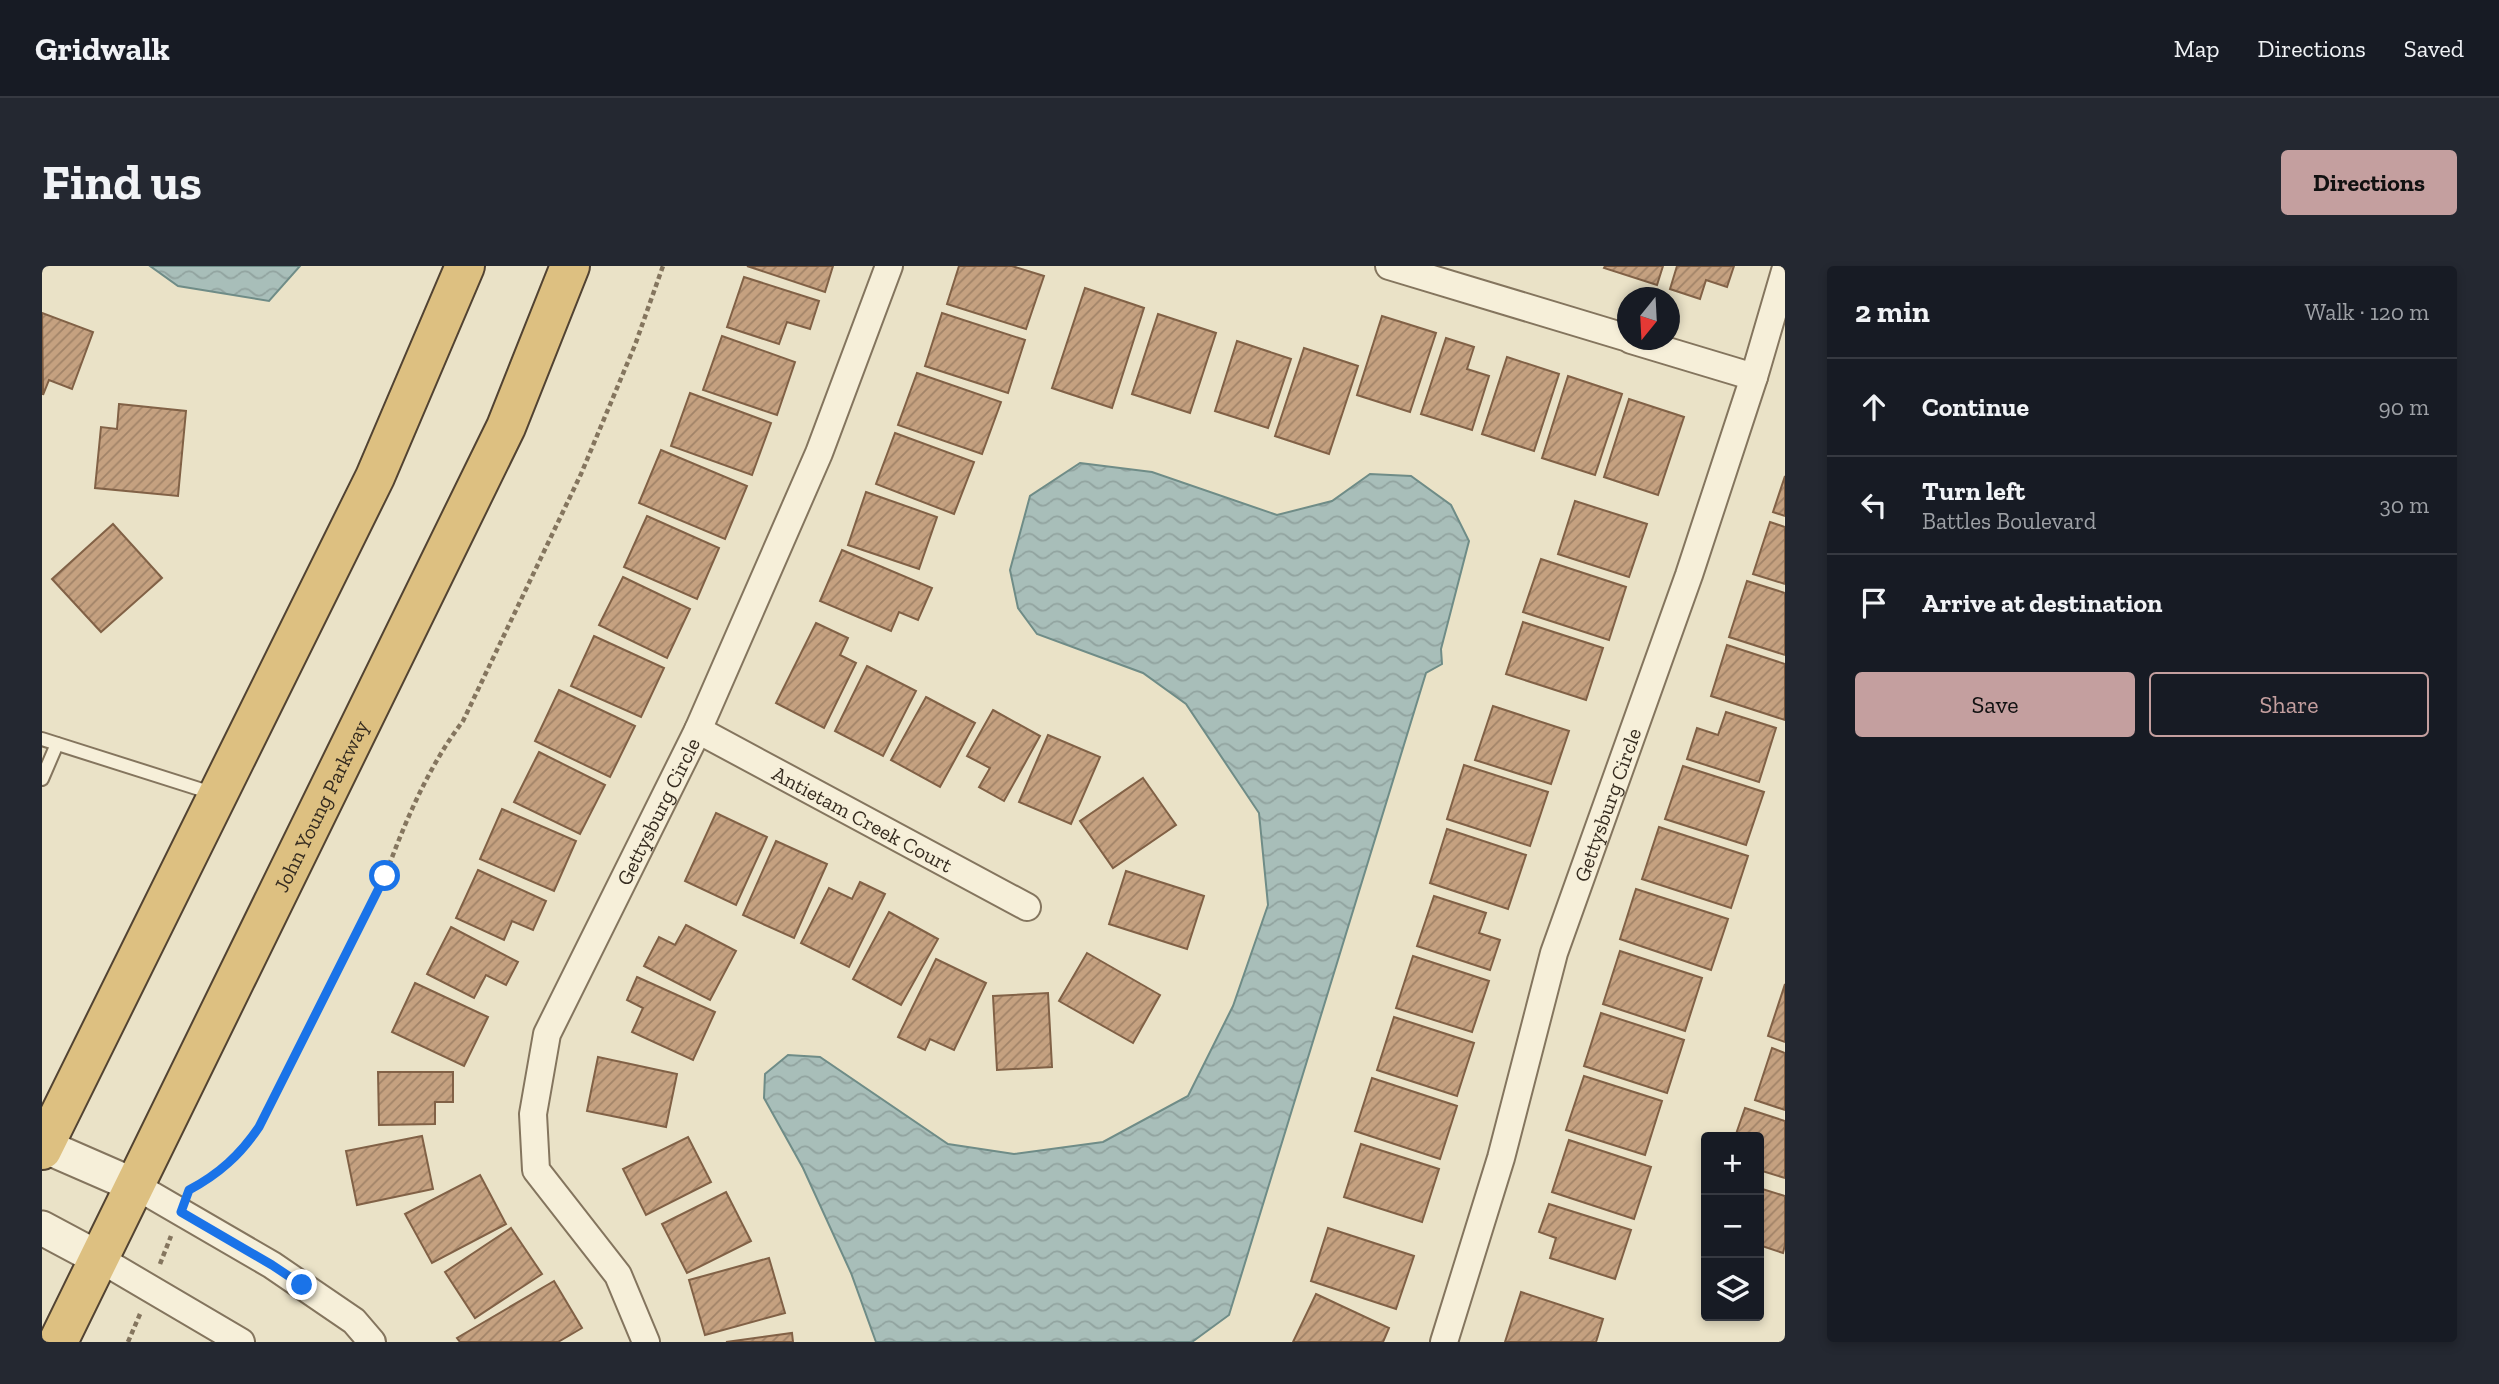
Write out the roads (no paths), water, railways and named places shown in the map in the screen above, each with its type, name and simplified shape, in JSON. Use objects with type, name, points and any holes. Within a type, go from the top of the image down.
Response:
[{"type":"highway","points":[[43,1147],[374,477],[466,266]]},
{"type":"highway","name":"John Young Parkway","points":[[58,1342],[506,427],[570,266]]},
{"type":"street","name":"Gettysburg Circle","points":[[646,1342],[618,1275],[536,1170],[533,1114],[547,1034],[698,730],[819,453],[889,266]]},
{"type":"street","points":[[1390,266],[1617,335]]},
{"type":"street","name":"Gettysburg Circle","points":[[1444,1342],[1501,1158],[1554,953],[1689,575],[1754,377],[1785,271]]},
{"type":"street","points":[[1665,350],[1754,377]]},
{"type":"street","name":"Antietam Creek Court","points":[[698,730],[1027,907]]},
{"type":"street","points":[[43,1147],[136,1186],[272,1265],[354,1321],[372,1342]]},
{"type":"street","points":[[42,1228],[242,1342]]},
{"type":"lane","points":[[42,739],[218,794]]},
{"type":"lane","points":[[42,779],[57,744]]},
{"type":"water","points":[[150,266],[300,266],[269,301],[178,286]]},
{"type":"water","points":[[1080,463],[1152,472],[1277,515],[1332,501],[1370,474],[1411,476],[1451,505],[1469,541],[1441,649],[1442,664],[1426,673],[1229,1315],[1192,1342],[876,1342],[851,1273],[803,1168],[764,1098],[765,1074],[788,1055],[820,1057],[948,1144],[1014,1154],[1103,1142],[1188,1096],[1233,1006],[1268,905],[1259,813],[1186,704],[1143,673],[1037,634],[1018,608],[1010,570],[1030,496]]}]
